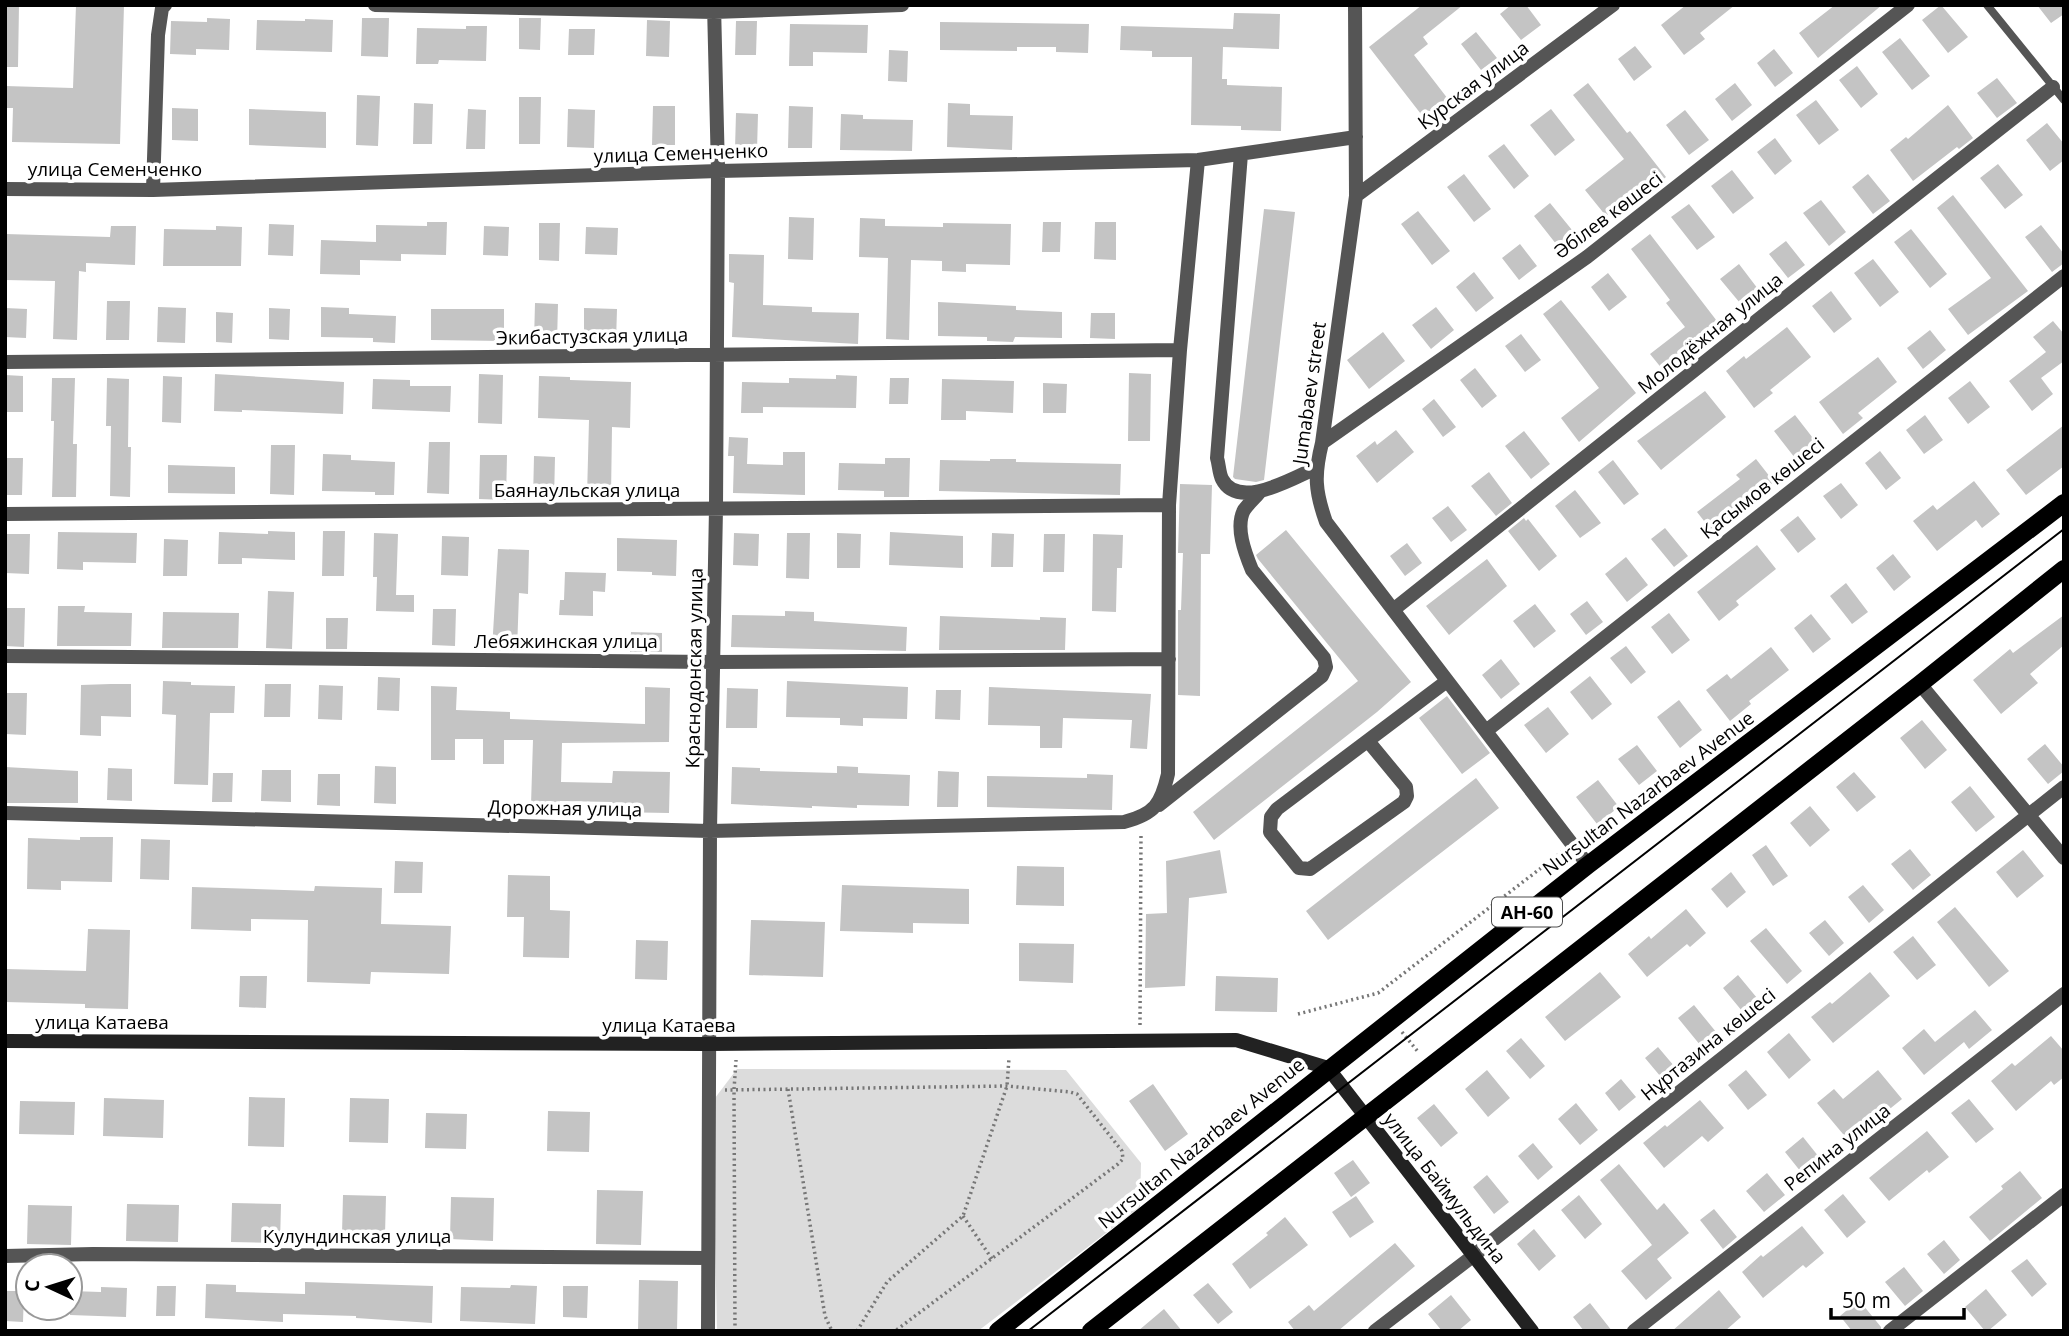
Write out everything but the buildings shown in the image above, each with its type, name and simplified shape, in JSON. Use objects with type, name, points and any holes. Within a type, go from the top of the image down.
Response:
[{"type":"main road","name":"Nursultan Nazarbaev Avenue","points":[[998,1331],[1588,865],[2064,503]]},
{"type":"main road","points":[[1091,1331],[2064,569]]},
{"type":"street","points":[[375,5],[714,8],[902,5]]},
{"type":"street","name":"Jumabaev street","points":[[1355,5],[1356,196],[1322,443],[1316,468],[1317,495],[1326,522],[1588,865]]},
{"type":"street","name":"Курская улица","points":[[1356,196],[1614,5]]},
{"type":"street","name":"Әбілев көшесі","points":[[1322,443],[1587,257],[1908,5]]},
{"type":"street","points":[[153,190],[158,35],[164,7]]},
{"type":"street","name":"Краснодонская улица","points":[[708,1331],[710,831],[718,171],[714,8]]},
{"type":"street","name":"Молодёжная улица","points":[[1393,610],[2053,88]]},
{"type":"street","name":"улица Семенченко","points":[[5,189],[153,190],[718,171],[1198,160],[1356,137]]},
{"type":"street","points":[[1241,154],[1217,457],[1221,478],[1229,488],[1259,493]]},
{"type":"street","points":[[1154,808],[1163,796],[1168,774],[1169,505],[1198,160]]},
{"type":"street","name":"Қасымов көшесі","points":[[1486,731],[2064,276]]},
{"type":"street","name":"Экибастузская улица","points":[[5,362],[1180,350]]},
{"type":"street","points":[[1141,818],[1322,676],[1324,658],[1252,569],[1245,553],[1240,527],[1244,510],[1259,493],[1316,468]]},
{"type":"street","name":"Баянаульская улица","points":[[5,514],[1169,505]]},
{"type":"street","name":"Лебяжинская улица","points":[[5,656],[714,662],[1169,659]]},
{"type":"street","points":[[1368,741],[1406,787],[1407,796],[1404,802],[1310,869],[1299,868],[1270,831],[1271,817],[1277,809],[1447,681]]},
{"type":"street","points":[[1920,684],[2064,858]]},
{"type":"street","name":"Нұртазина көшесі","points":[[1375,1331],[2064,787]]},
{"type":"street","name":"Дорожная улица","points":[[5,813],[710,831],[1124,822],[1141,818]]},
{"type":"street","name":"Репина улица","points":[[1634,1331],[2064,993]]},
{"type":"street","name":"улица Катаева","points":[[5,1041],[737,1044],[1236,1040],[1328,1068]]},
{"type":"street","name":"улица Баймульдина","points":[[1328,1068],[1532,1331]]},
{"type":"street","points":[[1890,1331],[2064,1195]]},
{"type":"street","name":"Кулундинская улица","points":[[5,1256],[93,1254],[708,1258]]},
{"type":"lane","points":[[1987,5],[2064,100]]},
{"type":"path","points":[[1140,1041],[1141,818]]},
{"type":"path","points":[[1298,1014],[1378,993],[1572,844]]},
{"type":"path","points":[[1378,993],[1382,1002]]},
{"type":"path","points":[[1402,1032],[1420,1055]]},
{"type":"path","points":[[857,1331],[887,1282],[963,1216],[1007,1086],[1010,1042]]},
{"type":"path","points":[[735,1331],[734,1090],[737,1044]]},
{"type":"path","points":[[709,1090],[1007,1086],[1077,1094],[1122,1151],[1123,1159],[1118,1164],[895,1331]]},
{"type":"path","points":[[788,1089],[825,1316],[832,1331]]},
{"type":"path","points":[[963,1216],[992,1259]]},
{"type":"shaded area","points":[[737,1069],[1066,1070],[1141,1163],[1140,1207],[978,1331],[717,1331],[712,1102]]},
{"type":"tram line","points":[[1028,1331],[2064,529]]}]
